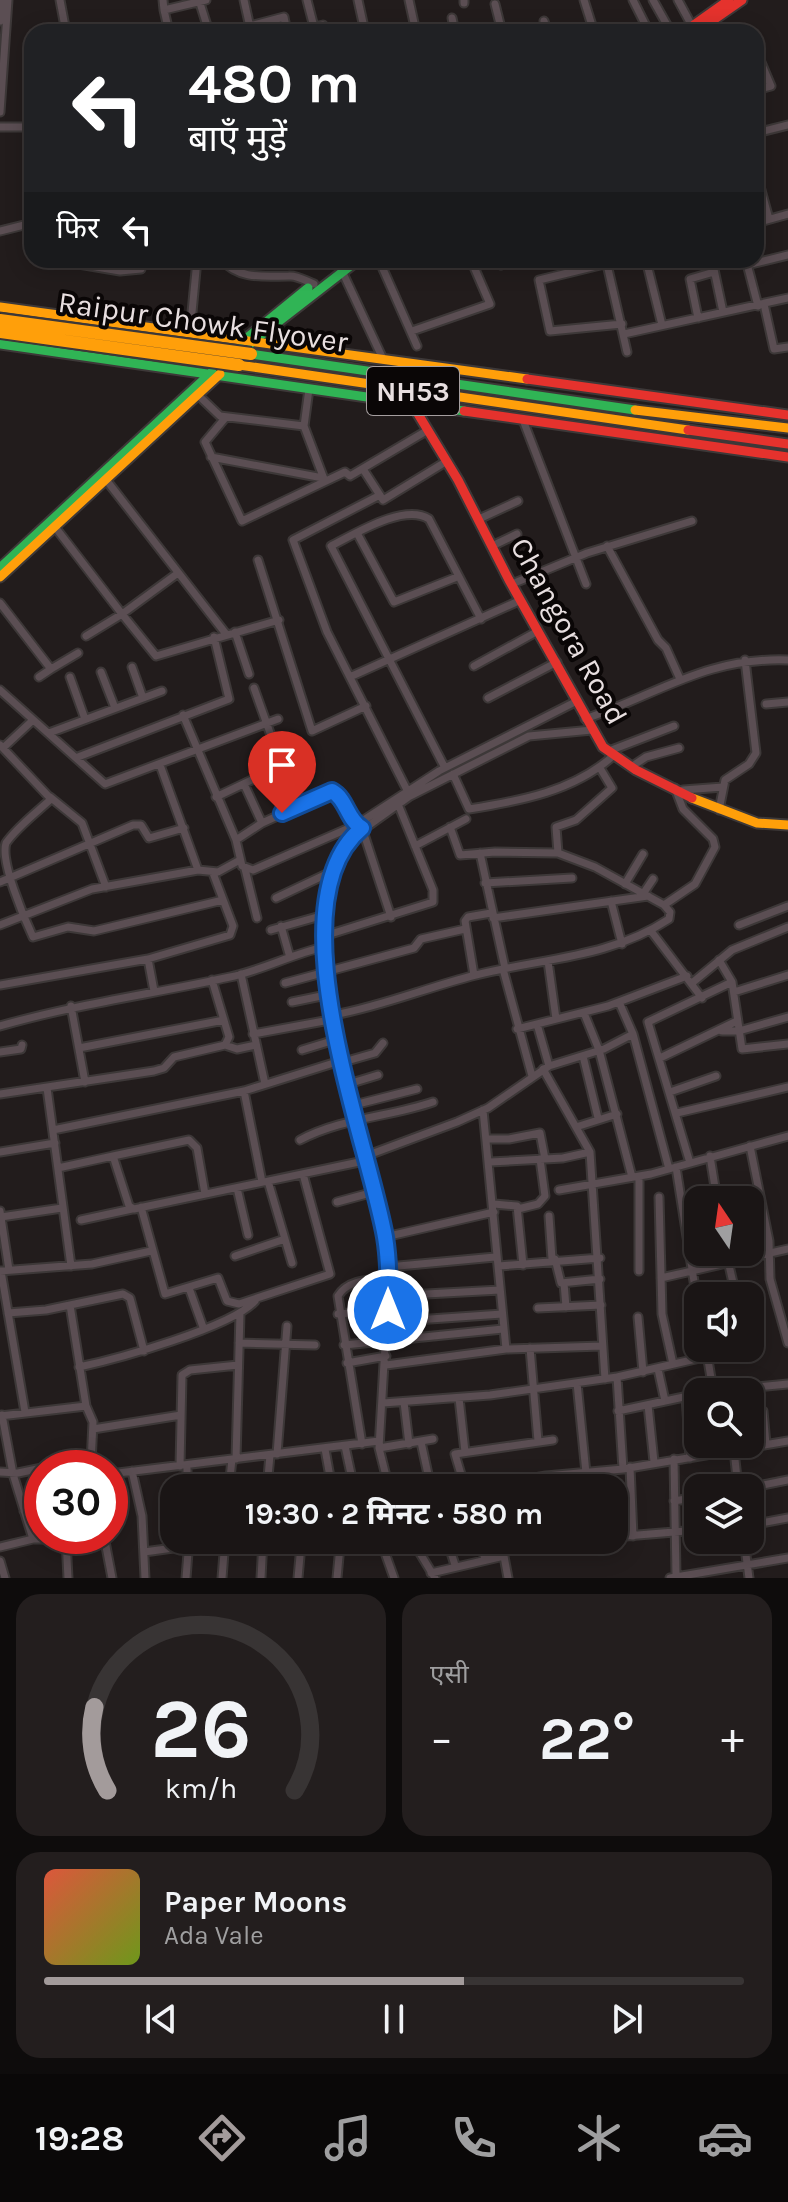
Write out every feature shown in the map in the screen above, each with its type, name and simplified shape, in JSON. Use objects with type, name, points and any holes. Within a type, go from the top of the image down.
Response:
[{"type":"main road","points":[[700,24],[735,1]]},
{"type":"main road","points":[[0,568],[248,341],[314,284],[340,268]]},
{"type":"main road","points":[[248,341],[341,268]]},
{"type":"main road","points":[[0,307],[788,415]]},
{"type":"main road","name":"Raipur Chowk Flyover","points":[[0,320],[588,410],[670,435]]},
{"type":"main road","name":"Raipur Chowk Flyover","points":[[0,332],[588,410],[685,416]]},
{"type":"main road","points":[[0,344],[523,420],[670,435],[788,457]]},
{"type":"main road","points":[[0,577],[199,396],[214,375]]},
{"type":"main road","points":[[685,416],[687,402]]},
{"type":"main road","name":"Changora Road","points":[[412,404],[479,519],[588,725],[612,753],[631,767],[719,810],[762,824],[788,825]]},
{"type":"main road","name":"NH53","points":[[685,416],[788,428]]},
{"type":"main road","name":"NH53","points":[[670,435],[788,444]]},
{"type":"street","points":[[0,21],[1,0]]},
{"type":"street","points":[[0,109],[8,0]]},
{"type":"street","points":[[60,0],[64,24]]},
{"type":"street","points":[[163,0],[167,24]]},
{"type":"street","points":[[244,0],[250,24]]},
{"type":"street","points":[[307,0],[313,24]]},
{"type":"street","points":[[358,0],[363,24]]},
{"type":"street","points":[[409,0],[414,24]]},
{"type":"street","points":[[584,0],[592,24]]},
{"type":"street","points":[[633,0],[645,24]]},
{"type":"street","points":[[653,0],[666,24]]},
{"type":"street","points":[[678,0],[688,24]]},
{"type":"street","points":[[164,10],[202,1],[207,24]]},
{"type":"street","points":[[495,4],[500,24]]},
{"type":"street","points":[[265,24],[284,17],[285,24]]},
{"type":"street","points":[[452,18],[453,24]]},
{"type":"street","points":[[764,69],[771,86],[764,88]]},
{"type":"street","points":[[764,131],[788,125]]},
{"type":"street","points":[[0,127],[24,127]]},
{"type":"street","points":[[764,201],[769,219]]},
{"type":"street","points":[[764,221],[788,214]]},
{"type":"street","points":[[0,231],[24,225]]},
{"type":"street","points":[[764,259],[788,255]]},
{"type":"street","points":[[111,268],[120,271],[141,268]]},
{"type":"street","points":[[190,333],[196,268]]},
{"type":"street","points":[[228,268],[246,275],[292,275],[314,284]]},
{"type":"street","points":[[346,268],[383,360]]},
{"type":"street","points":[[383,268],[417,346]]},
{"type":"street","points":[[412,331],[490,304],[474,268]]},
{"type":"street","points":[[584,268],[539,280],[550,331],[622,324]]},
{"type":"street","points":[[608,268],[627,352]]},
{"type":"street","points":[[648,268],[662,325]]},
{"type":"street","points":[[713,268],[723,312]]},
{"type":"street","points":[[749,268],[774,349],[788,347]]},
{"type":"street","points":[[698,318],[690,279],[714,272]]},
{"type":"street","points":[[624,334],[788,298]]},
{"type":"street","points":[[309,389],[304,426],[324,479]]},
{"type":"street","points":[[199,396],[220,416],[304,426]]},
{"type":"street","points":[[226,417],[205,442],[242,521],[324,479],[345,472],[350,476],[428,430]]},
{"type":"street","points":[[523,420],[586,584]]},
{"type":"street","points":[[211,457],[324,479]]},
{"type":"street","points":[[363,469],[383,500],[447,461]]},
{"type":"street","points":[[107,481],[178,573],[230,633],[249,674]]},
{"type":"street","points":[[380,495],[293,540],[327,632],[352,676],[407,790]]},
{"type":"street","points":[[479,519],[518,501]]},
{"type":"street","points":[[445,768],[331,546],[393,516],[424,515],[429,519],[481,619]]},
{"type":"street","points":[[512,584],[607,546],[692,521]]},
{"type":"street","points":[[55,527],[156,656],[279,620]]},
{"type":"street","points":[[357,533],[394,602],[457,577]]},
{"type":"street","points":[[492,546],[517,534]]},
{"type":"street","points":[[607,546],[658,640],[666,648],[680,679]]},
{"type":"street","points":[[258,560],[312,731],[366,706]]},
{"type":"street","points":[[86,636],[178,573]]},
{"type":"street","points":[[352,676],[521,600]]},
{"type":"street","points":[[0,603],[51,669]]},
{"type":"street","points":[[474,666],[538,631]]},
{"type":"street","points":[[78,757],[229,699],[214,637]]},
{"type":"street","points":[[39,677],[78,653]]},
{"type":"street","points":[[719,810],[723,787],[729,775],[749,764],[756,753],[745,660]]},
{"type":"street","points":[[245,869],[263,866],[359,826],[529,736],[588,725],[680,679],[715,666],[745,660],[788,660]]},
{"type":"street","points":[[488,698],[557,662]]},
{"type":"street","points":[[132,667],[143,698]]},
{"type":"street","points":[[101,672],[115,708]]},
{"type":"street","points":[[70,677],[85,719]]},
{"type":"street","points":[[254,688],[274,744]]},
{"type":"street","points":[[0,690],[105,784],[278,719]]},
{"type":"street","points":[[49,733],[162,691]]},
{"type":"street","points":[[386,1474],[379,1445],[386,1360],[388,1267],[385,1237],[340,1062],[327,974],[324,915],[331,872],[347,841],[359,826],[407,790],[577,701]]},
{"type":"street","points":[[766,704],[788,702]]},
{"type":"street","points":[[183,715],[236,840],[257,918]]},
{"type":"street","points":[[33,720],[1,746],[50,797],[82,823],[106,887]]},
{"type":"street","points":[[453,774],[469,809],[515,802],[558,788],[600,768],[612,753],[674,726]]},
{"type":"street","points":[[631,767],[646,757],[679,748]]},
{"type":"street","points":[[160,765],[198,870]]},
{"type":"street","points":[[216,797],[245,786],[277,768]]},
{"type":"street","points":[[558,853],[556,827],[576,820],[612,788],[600,768]]},
{"type":"street","points":[[245,786],[262,823]]},
{"type":"street","points":[[664,905],[695,884],[715,847],[713,839],[683,809],[678,789],[723,787]]},
{"type":"street","points":[[236,840],[262,823],[332,791],[339,795],[359,826],[391,917]]},
{"type":"street","points":[[50,797],[5,844],[3,856],[4,881],[36,939],[68,927],[94,931],[223,900]]},
{"type":"street","points":[[324,936],[429,905],[434,898],[398,804]]},
{"type":"street","points":[[415,846],[466,819]]},
{"type":"street","points":[[4,881],[133,825],[141,825],[149,838],[184,828]]},
{"type":"street","points":[[253,1034],[373,1007],[474,975],[601,952],[651,931],[669,919],[670,912],[664,905],[595,867],[558,853],[460,855],[450,827]]},
{"type":"street","points":[[480,853],[517,1029],[532,1076]]},
{"type":"street","points":[[625,884],[643,854]]},
{"type":"street","points":[[0,925],[106,887],[198,870],[213,873],[240,860]]},
{"type":"street","points":[[276,898],[331,872]]},
{"type":"street","points":[[0,985],[148,959],[230,935],[233,926],[213,873]]},
{"type":"street","points":[[485,883],[572,878]]},
{"type":"street","points":[[646,895],[653,879]]},
{"type":"street","points":[[474,975],[465,929],[468,917],[646,895]]},
{"type":"street","points":[[611,901],[622,944]]},
{"type":"street","points":[[739,925],[788,906]]},
{"type":"street","points":[[271,930],[324,915]]},
{"type":"street","points":[[281,926],[289,954]]},
{"type":"street","points":[[517,1029],[584,1013],[689,980],[732,950],[788,927]]},
{"type":"street","points":[[285,983],[414,948],[421,939],[465,929]]},
{"type":"street","points":[[651,931],[702,998]]},
{"type":"street","points":[[0,1026],[71,1006],[241,974],[289,954],[324,947]]},
{"type":"street","points":[[148,959],[154,991]]},
{"type":"street","points":[[719,960],[732,982],[739,1012],[737,1021],[741,1047],[745,1052],[788,1044]]},
{"type":"street","points":[[548,961],[556,1019]]},
{"type":"street","points":[[241,974],[265,1084]]},
{"type":"street","points":[[734,992],[788,975]]},
{"type":"street","points":[[212,980],[229,1037],[225,1045]]},
{"type":"street","points":[[690,1163],[648,1022],[732,982]]},
{"type":"street","points":[[292,1002],[331,994]]},
{"type":"street","points":[[619,1002],[633,1034],[673,1168],[695,1282]]},
{"type":"street","points":[[71,1006],[85,1082]]},
{"type":"street","points":[[584,1013],[599,1050],[636,1176],[639,1271]]},
{"type":"street","points":[[722,1031],[739,1031],[788,1017]]},
{"type":"street","points":[[79,1048],[224,1020]]},
{"type":"street","points":[[660,1058],[722,1031],[737,1021]]},
{"type":"street","points":[[537,1024],[546,1068],[590,1152],[600,1258],[605,1379]]},
{"type":"street","points":[[81,1220],[364,1159],[483,1110],[546,1068],[599,1050],[633,1034]]},
{"type":"street","points":[[302,1050],[338,1039]]},
{"type":"street","points":[[53,1130],[244,1091],[375,1053],[383,1043]]},
{"type":"street","points":[[0,1052],[21,1049],[22,1045]]},
{"type":"street","points":[[0,1094],[154,1071],[164,1068],[174,1057],[225,1045],[237,1049],[256,1045]]},
{"type":"street","points":[[583,1056],[598,1118]]},
{"type":"street","points":[[345,1085],[378,1075]]},
{"type":"street","points":[[670,1092],[716,1076]]},
{"type":"street","points":[[677,1113],[788,1087]]},
{"type":"street","points":[[47,1088],[71,1266]]},
{"type":"street","points":[[350,1106],[417,1089]]},
{"type":"street","points":[[244,1091],[265,1182],[292,1263]]},
{"type":"street","points":[[300,1140],[320,1129],[393,1115],[433,1102]]},
{"type":"street","points":[[483,1110],[506,1349]]},
{"type":"street","points":[[576,1127],[617,1114]]},
{"type":"street","points":[[486,1139],[540,1133],[545,1196],[534,1206],[518,1209]]},
{"type":"street","points":[[559,1190],[673,1168],[788,1136]]},
{"type":"street","points":[[58,1168],[189,1140],[197,1148],[205,1194]]},
{"type":"street","points":[[0,1152],[55,1143]]},
{"type":"street","points":[[750,1146],[770,1251],[767,1263],[784,1314],[788,1343]]},
{"type":"street","points":[[490,1162],[590,1152]]},
{"type":"street","points":[[113,1156],[132,1209]]},
{"type":"street","points":[[710,1156],[715,1186]]},
{"type":"street","points":[[141,1207],[165,1294],[218,1278],[229,1304],[257,1299],[325,1278],[331,1270],[303,1174]]},
{"type":"street","points":[[237,1188],[248,1235]]},
{"type":"street","points":[[337,1202],[374,1192]]},
{"type":"street","points":[[659,1197],[662,1314],[673,1364]]},
{"type":"street","points":[[385,1237],[515,1204],[523,1265]]},
{"type":"street","points":[[25,1412],[8,1313],[1,1214],[62,1208]]},
{"type":"street","points":[[549,1216],[557,1280],[564,1283],[600,1279]]},
{"type":"street","points":[[235,1256],[285,1239]]},
{"type":"street","points":[[764,1252],[788,1249]]},
{"type":"street","points":[[3,1270],[71,1266],[151,1251]]},
{"type":"street","points":[[388,1267],[495,1257]]},
{"type":"street","points":[[499,1266],[554,1259],[600,1258]]},
{"type":"street","points":[[661,1278],[709,1266]]},
{"type":"street","points":[[362,1444],[338,1314],[338,1296],[343,1288],[360,1281],[389,1278]]},
{"type":"street","points":[[564,1283],[566,1307]]},
{"type":"street","points":[[189,1288],[203,1327]]},
{"type":"street","points":[[389,1296],[500,1290]]},
{"type":"street","points":[[8,1313],[70,1305],[119,1294],[127,1296],[144,1351]]},
{"type":"street","points":[[79,1367],[144,1351],[240,1313],[257,1299]]},
{"type":"street","points":[[70,1305],[86,1406],[93,1429],[92,1450]]},
{"type":"street","points":[[538,1308],[601,1305]]},
{"type":"street","points":[[338,1314],[388,1310]]},
{"type":"street","points":[[231,1474],[240,1313]]},
{"type":"street","points":[[387,1322],[502,1314]]},
{"type":"street","points":[[638,1317],[643,1372]]},
{"type":"street","points":[[269,1474],[287,1326]]},
{"type":"street","points":[[344,1345],[503,1329]]},
{"type":"street","points":[[239,1343],[315,1345]]},
{"type":"street","points":[[347,1363],[506,1349],[602,1346]]},
{"type":"street","points":[[530,1348],[538,1441]]},
{"type":"street","points":[[383,1403],[532,1390],[643,1372],[684,1360]]},
{"type":"street","points":[[185,1474],[181,1381],[186,1371],[238,1365]]},
{"type":"street","points":[[658,1369],[665,1401]]},
{"type":"street","points":[[617,1377],[618,1411],[633,1536]]},
{"type":"street","points":[[577,1383],[583,1473]]},
{"type":"street","points":[[764,1386],[788,1384]]},
{"type":"street","points":[[618,1411],[684,1396]]},
{"type":"street","points":[[459,1398],[465,1452]]},
{"type":"street","points":[[404,1402],[409,1444]]},
{"type":"street","points":[[648,1405],[654,1462]]},
{"type":"street","points":[[24,1511],[1,1416],[86,1406]]},
{"type":"street","points":[[93,1429],[181,1415]]},
{"type":"street","points":[[764,1422],[766,1444],[788,1441]]},
{"type":"street","points":[[128,1472],[362,1444],[409,1444],[433,1439]]},
{"type":"street","points":[[461,1474],[455,1454],[553,1440]]},
{"type":"street","points":[[421,1442],[428,1474]]},
{"type":"street","points":[[345,1446],[351,1474]]},
{"type":"street","points":[[325,1449],[329,1474]]},
{"type":"street","points":[[573,1474],[690,1458]]},
{"type":"street","points":[[674,1459],[673,1576],[788,1558]]},
{"type":"street","points":[[132,1471],[142,1516],[145,1578]]},
{"type":"street","points":[[0,1472],[24,1472]]},
{"type":"street","points":[[764,1485],[788,1480]]},
{"type":"street","points":[[674,1501],[684,1499]]},
{"type":"street","points":[[764,1522],[788,1518]]},
{"type":"street","points":[[628,1536],[684,1531]]},
{"type":"street","points":[[0,1547],[24,1541]]},
{"type":"street","points":[[144,1552],[160,1549]]},
{"type":"street","points":[[68,1578],[70,1554]]},
{"type":"street","points":[[107,1554],[112,1578]]},
{"type":"street","points":[[186,1578],[187,1554]]},
{"type":"street","points":[[222,1578],[224,1554]]},
{"type":"street","points":[[261,1578],[262,1554]]},
{"type":"street","points":[[298,1578],[300,1554]]},
{"type":"street","points":[[336,1554],[337,1578]]},
{"type":"street","points":[[386,1554],[394,1578]]},
{"type":"street","points":[[420,1554],[433,1575],[455,1565],[485,1560],[494,1554]]},
{"type":"street","points":[[451,1554],[455,1565]]},
{"type":"street","points":[[484,1554],[485,1560]]},
{"type":"street","points":[[504,1554],[508,1578]]},
{"type":"street","points":[[746,1554],[749,1578]]},
{"type":"street","points":[[0,1561],[5,1578]]},
{"type":"traffic: fast","points":[[251,343],[348,268]]},
{"type":"traffic: fast","points":[[242,342],[308,288]]},
{"type":"traffic: fast","points":[[0,344],[464,411]]},
{"type":"traffic: fast","points":[[251,354],[635,410]]},
{"type":"traffic: fast","points":[[0,568],[212,372]]},
{"type":"traffic: slow","points":[[0,307],[527,379]]},
{"type":"traffic: slow","points":[[0,320],[251,354]]},
{"type":"traffic: slow","points":[[0,332],[239,365]]},
{"type":"traffic: slow","points":[[239,365],[688,430]]},
{"type":"traffic: slow","points":[[0,577],[220,374]]},
{"type":"traffic: slow","points":[[635,410],[788,428]]},
{"type":"traffic: slow","points":[[692,798],[757,823],[788,825]]},
{"type":"traffic: jam","points":[[695,24],[729,0]]},
{"type":"traffic: jam","points":[[708,24],[742,0]]},
{"type":"traffic: jam","points":[[527,379],[788,415]]},
{"type":"traffic: jam","points":[[412,404],[458,480],[509,580],[603,747],[636,770],[692,798]]},
{"type":"traffic: jam","points":[[464,411],[788,457]]},
{"type":"traffic: jam","points":[[688,430],[788,444]]},
{"type":"route","points":[[282,813],[332,791],[339,795],[356,825],[362,828],[337,855],[331,872],[323,922],[324,947],[340,1061],[385,1237],[390,1286],[388,1310]]}]
